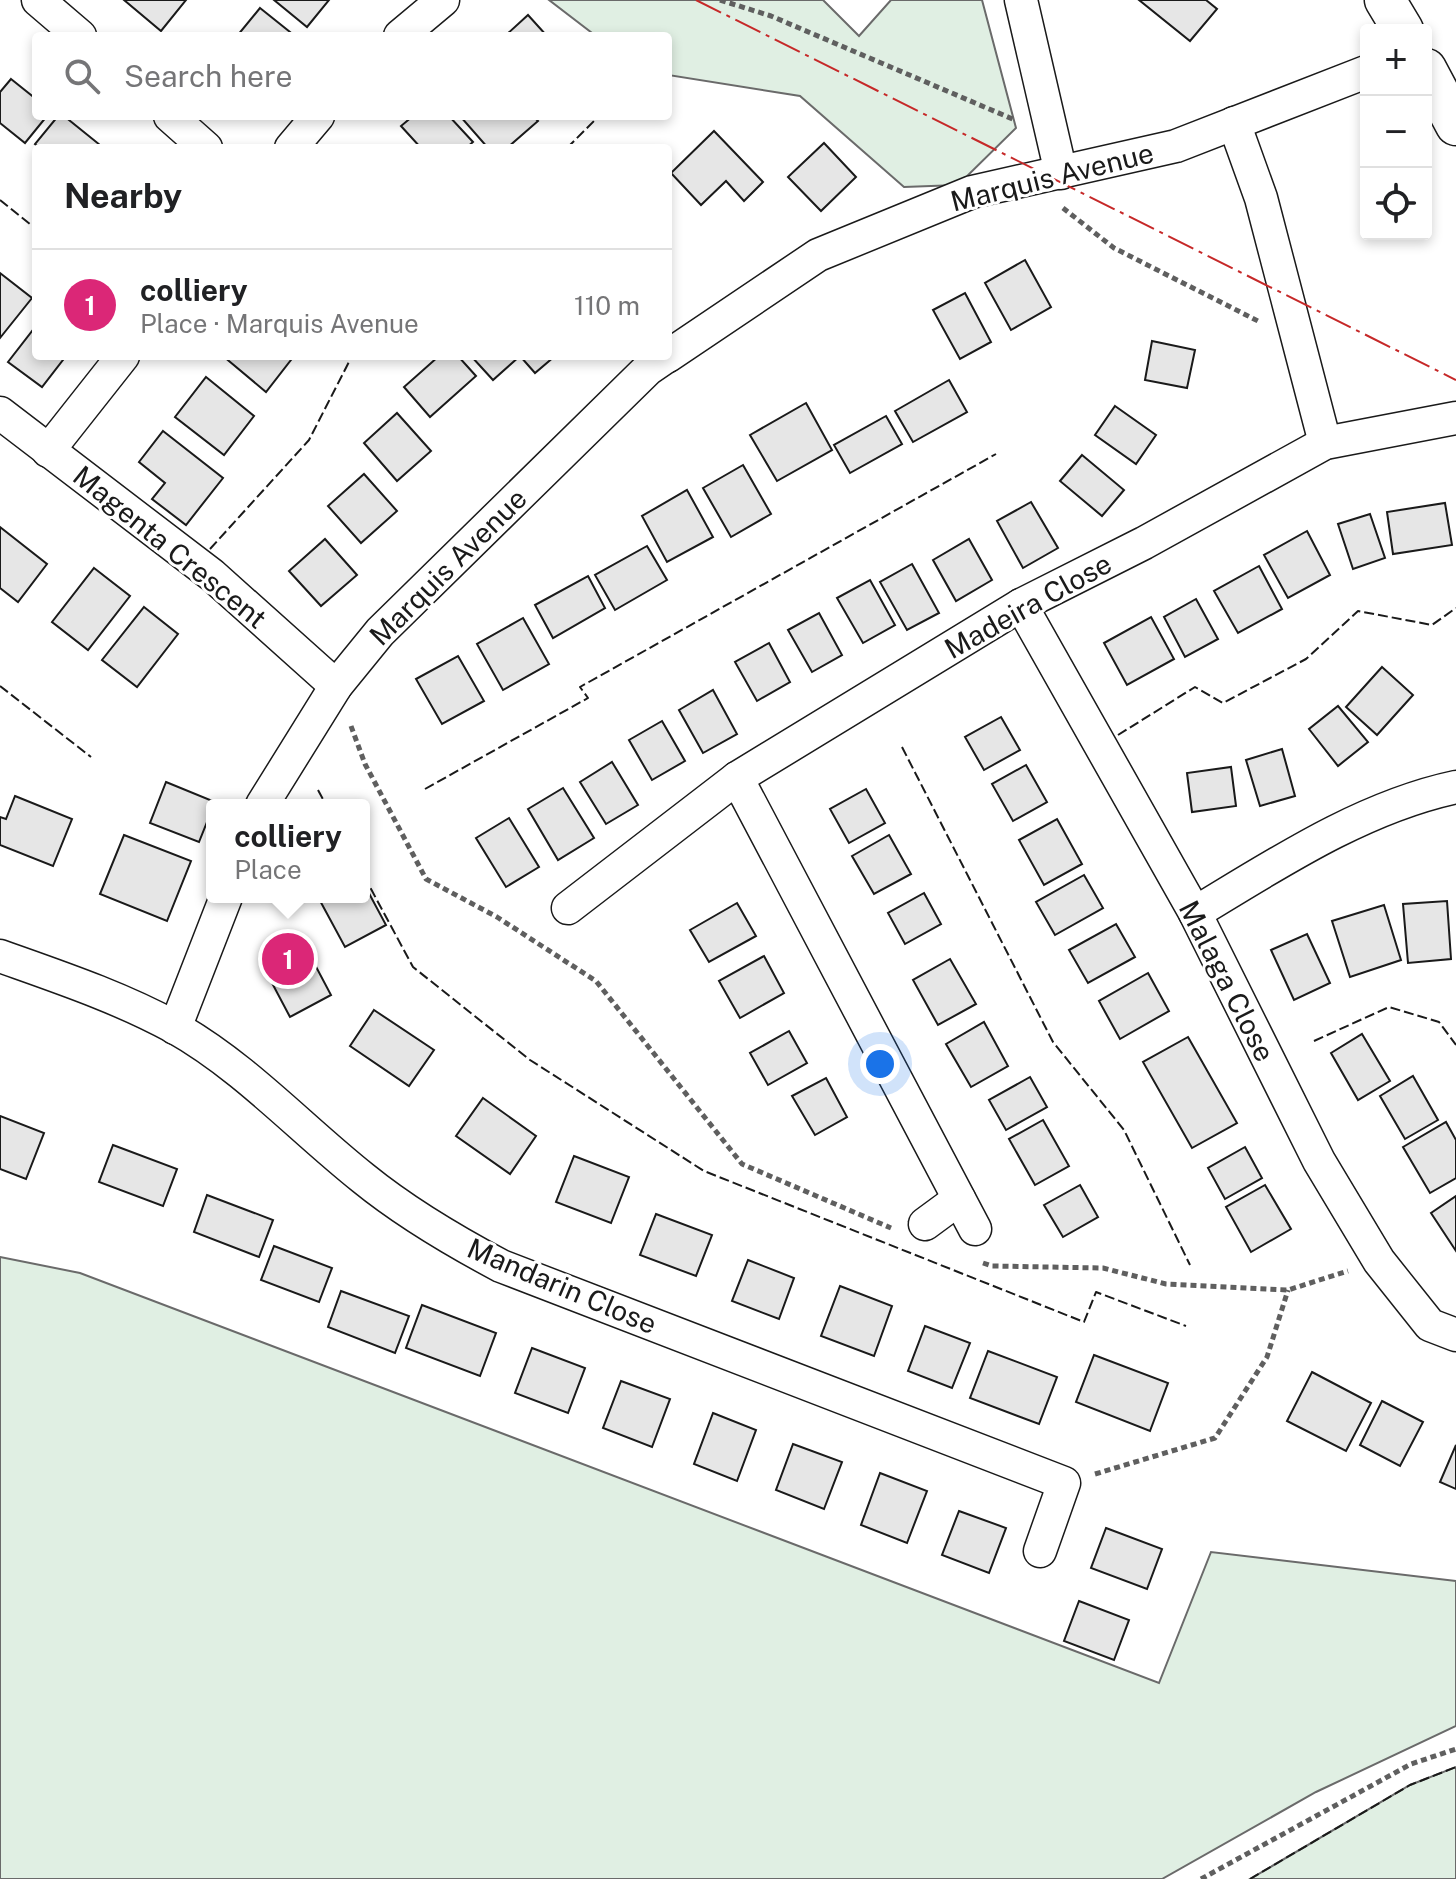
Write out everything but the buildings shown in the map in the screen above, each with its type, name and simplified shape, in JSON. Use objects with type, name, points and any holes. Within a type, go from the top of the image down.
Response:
[{"type":"street","points":[[38,0],[75,32]]},
{"type":"street","points":[[405,32],[443,0]]},
{"type":"street","points":[[1021,0],[1061,173]]},
{"type":"street","points":[[1385,0],[1399,24]]},
{"type":"street","name":"Marquis Avenue","points":[[672,353],[818,255],[972,192],[1176,146],[1360,74]]},
{"type":"street","points":[[1432,80],[1456,125]]},
{"type":"street","points":[[174,120],[202,144]]},
{"type":"street","points":[[294,144],[315,120]]},
{"type":"street","points":[[1234,123],[1261,198],[1325,443]]},
{"type":"street","points":[[48,451],[120,360]]},
{"type":"street","name":"Marquis Avenue","points":[[266,799],[336,686],[380,632],[648,369],[662,360]]},
{"type":"street","name":"Magenta Crescent","points":[[0,413],[212,575],[336,686]]},
{"type":"street","name":"Madeira Close","points":[[568,908],[737,778],[1021,605],[1144,543],[1325,443],[1456,418]]},
{"type":"street","name":"Malaga Close","points":[[1021,605],[1195,913],[1319,1161],[1379,1261],[1430,1325],[1456,1335]]},
{"type":"street","points":[[737,778],[975,1229]]},
{"type":"street","points":[[1195,913],[1299,850],[1420,795],[1456,787]]},
{"type":"street","points":[[175,1028],[224,903]]},
{"type":"street","name":"Mandarin Close","points":[[0,956],[95,989],[175,1028],[273,1098],[362,1177],[430,1228],[501,1266],[1064,1483]]},
{"type":"street","points":[[910,1227],[959,1199]]},
{"type":"street","points":[[1040,1551],[1064,1483]]},
{"type":"path","points":[[720,0],[771,16],[1053,136]]},
{"type":"path","points":[[1028,180],[1114,248],[1299,342]]},
{"type":"path","points":[[336,686],[365,764],[426,879],[497,917],[596,981],[742,1164],[910,1227]]},
{"type":"path","points":[[978,1261],[992,1266],[1103,1268],[1166,1284],[1288,1290],[1379,1261]]},
{"type":"path","points":[[1064,1483],[1215,1438],[1267,1357],[1288,1290]]},
{"type":"path","points":[[1201,1879],[1411,1764],[1456,1749]]},
{"type":"green space","points":[[549,0],[823,0],[859,36],[891,0],[982,0],[1016,128],[958,185],[904,187],[800,96],[672,76],[672,32],[591,32]]},
{"type":"green space","points":[[0,1257],[80,1273],[1159,1683],[1211,1552],[1456,1581],[1456,1726],[1316,1792],[1162,1879],[0,1879]]},
{"type":"green space","points":[[1456,1767],[1456,1879],[1250,1879],[1410,1785]]},
{"type":"fence","points":[[571,144],[595,120]]},
{"type":"fence","points":[[0,200],[32,226]]},
{"type":"fence","points":[[210,549],[309,440],[350,360]]},
{"type":"fence","points":[[425,789],[588,698],[580,687],[996,454]]},
{"type":"fence","points":[[1118,735],[1195,687],[1223,703],[1306,659],[1358,611],[1432,625],[1456,608]]},
{"type":"fence","points":[[0,686],[91,757]]},
{"type":"fence","points":[[902,747],[1053,1042],[1124,1130],[1190,1265]]},
{"type":"fence","points":[[318,790],[323,799]]},
{"type":"fence","points":[[370,887],[413,967],[530,1060],[704,1171],[1084,1322],[1096,1292],[1186,1326]]},
{"type":"fence","points":[[1314,1041],[1389,1007],[1439,1022],[1456,1045]]},
{"type":"fence","points":[[1250,1879],[1410,1785],[1456,1767]]},
{"type":"power","points":[[696,0],[1456,380]]},
{"type":"place","name":"colliery","points":[[288,959]]}]
